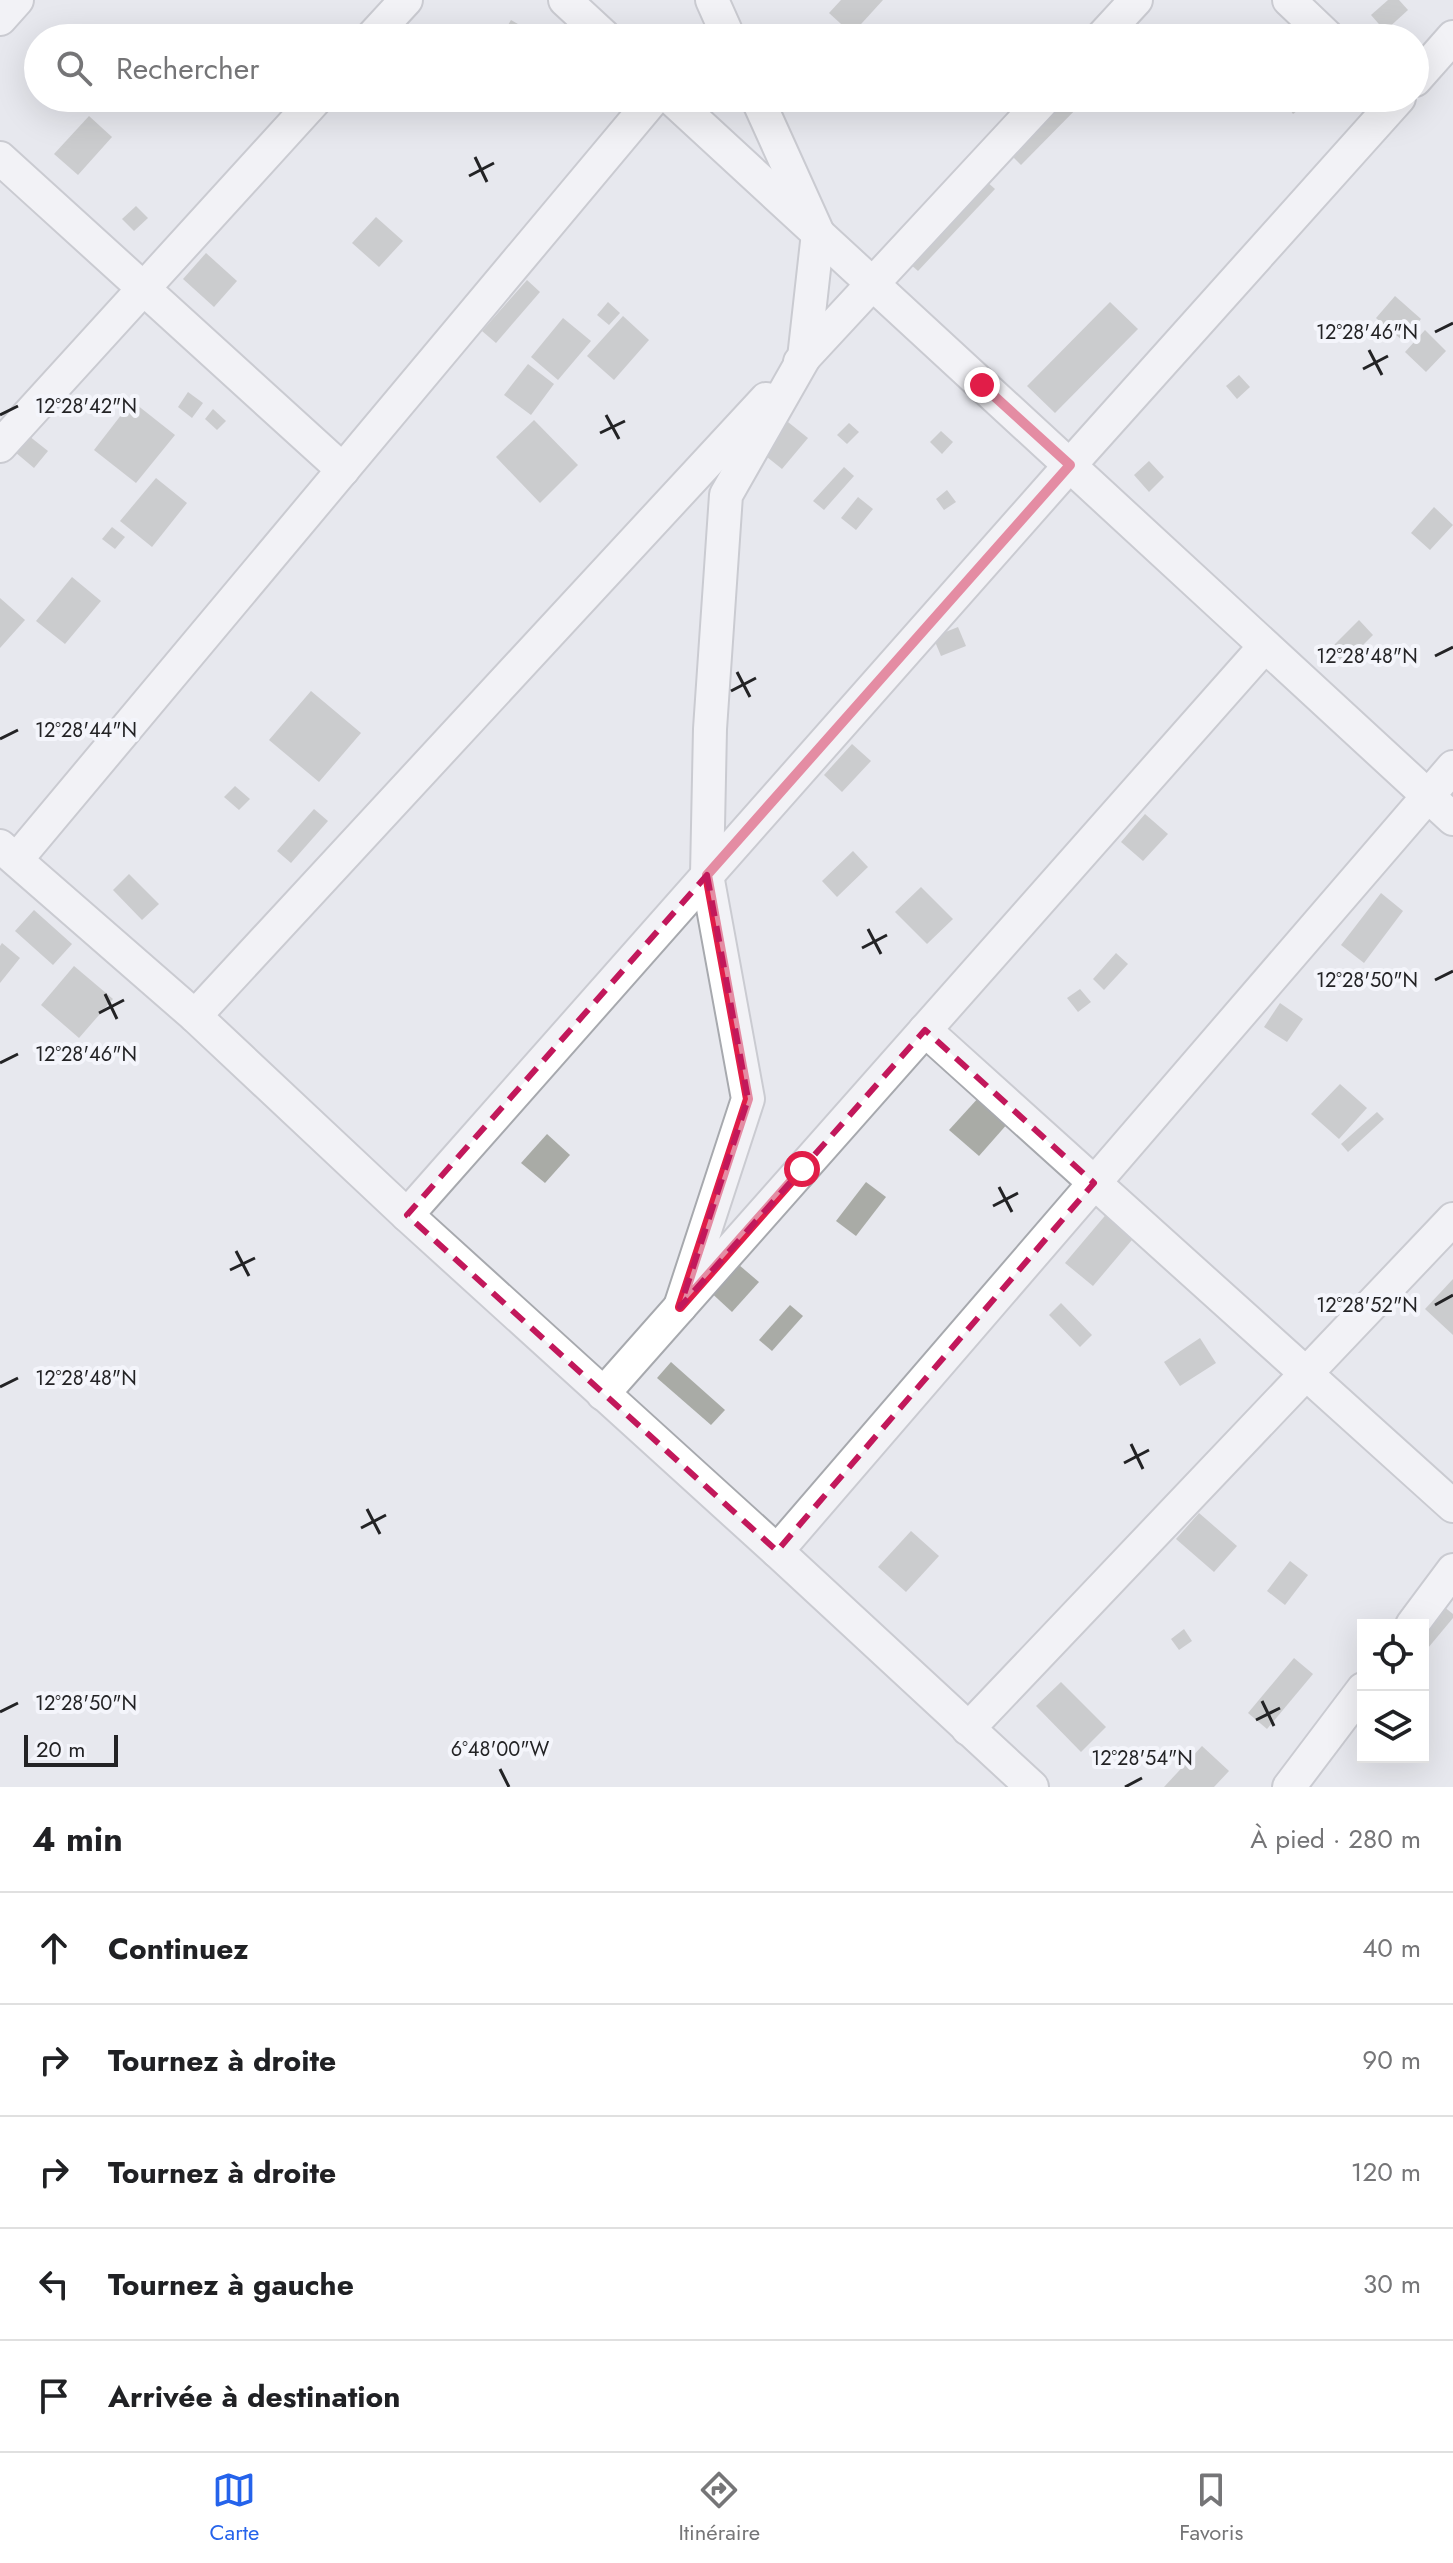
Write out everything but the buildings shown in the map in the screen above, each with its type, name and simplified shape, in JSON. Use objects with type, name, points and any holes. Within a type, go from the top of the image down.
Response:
[{"type":"street","points":[[0,19],[17,0]]},
{"type":"street","points":[[384,24],[406,0]]},
{"type":"street","points":[[565,0],[591,24]]},
{"type":"street","points":[[712,0],[723,24]]},
{"type":"street","points":[[1114,24],[1136,0]]},
{"type":"street","points":[[1289,0],[1314,24]]},
{"type":"street","points":[[1429,63],[1453,37]]},
{"type":"street","points":[[0,446],[304,112]]},
{"type":"street","points":[[642,112],[343,470],[8,852],[195,1016],[407,1215],[1032,1787]]},
{"type":"street","points":[[686,112],[1453,819]]},
{"type":"street","points":[[680,1307],[748,1099],[707,875],[710,729],[726,495],[804,358],[818,233],[763,112]]},
{"type":"street","points":[[195,1016],[1032,112]]},
{"type":"street","points":[[407,1215],[1385,112]]},
{"type":"street","points":[[0,158],[343,470]]},
{"type":"street","points":[[603,1394],[1265,646]]},
{"type":"street","points":[[777,1551],[1453,767]]},
{"type":"street","points":[[925,1030],[1453,1506]]},
{"type":"street","points":[[968,1729],[1453,1219]]},
{"type":"street","points":[[1416,1619],[1453,1570]]},
{"type":"street","points":[[1289,1787],[1361,1691]]},
{"type":"highlighted area","points":[[707,875],[748,1099],[680,1307],[925,1030],[1094,1183],[777,1551],[407,1215]]},
{"type":"route","points":[[802,1169],[680,1307],[748,1099],[707,875],[1070,465],[982,385]]}]
